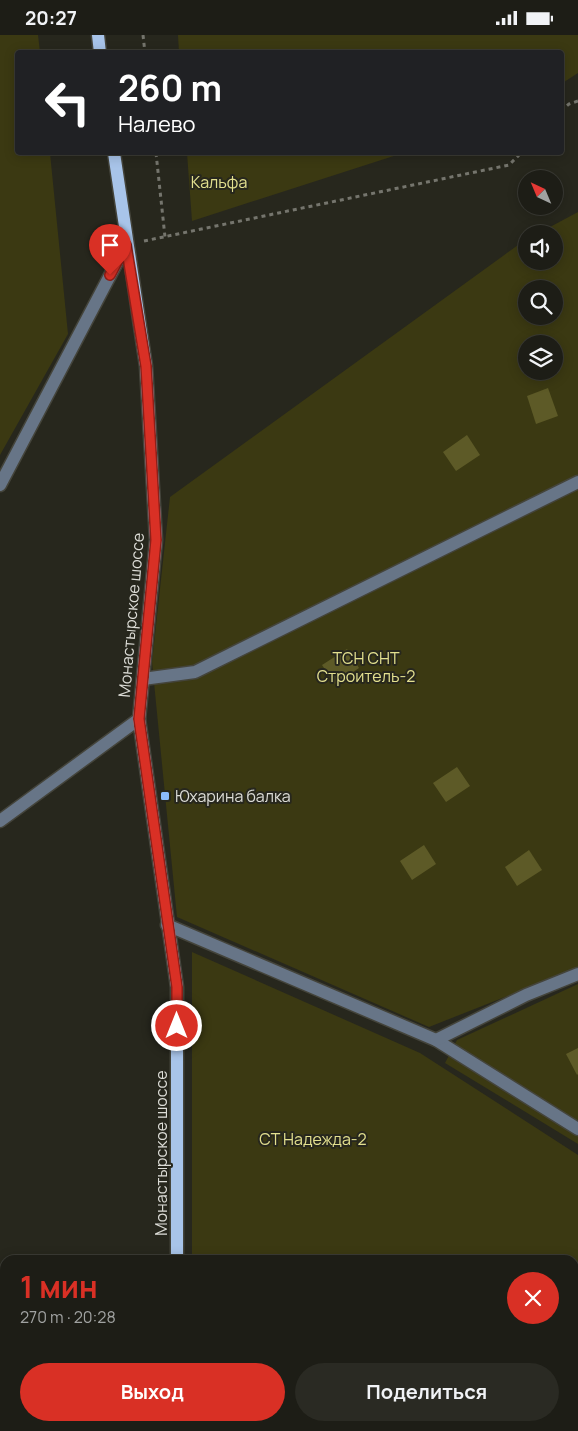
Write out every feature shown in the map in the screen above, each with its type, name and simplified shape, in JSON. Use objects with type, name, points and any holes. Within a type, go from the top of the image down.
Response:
[{"type":"main road","points":[[98,35],[100,50]]},
{"type":"main road","name":"Монастырское шоссе","points":[[114,155],[126,245],[146,366],[156,540],[139,719],[177,987],[177,1255]]},
{"type":"street","points":[[0,485],[126,245]]},
{"type":"street","points":[[143,679],[195,672],[578,482]]},
{"type":"street","points":[[0,821],[139,719]]},
{"type":"street","points":[[167,925],[436,1041],[578,1129]]},
{"type":"street","points":[[436,1041],[526,995],[578,974]]},
{"type":"path","points":[[143,35],[145,50]]},
{"type":"path","points":[[564,108],[568,104],[578,101]]},
{"type":"path","points":[[156,155],[165,237]]},
{"type":"path","points":[[126,245],[509,165],[519,155]]},
{"type":"green space","points":[[0,35],[38,35],[40,50],[15,50],[15,155],[50,155],[68,334],[0,455]]},
{"type":"green space","points":[[178,35],[578,35],[578,73],[564,82],[564,50],[179,50]]},
{"type":"green space","name":"Кальфа","points":[[187,155],[397,155],[192,221]]},
{"type":"green space","name":"ТСН СНТ Строитель-2","points":[[578,212],[578,968],[429,1027],[177,917],[152,662],[170,497],[518,245],[518,270],[563,270],[563,225],[554,225]]},
{"type":"green space","name":"СТ Надежда-2","points":[[192,952],[420,1053],[578,1155],[578,1255],[192,1255]]},
{"type":"green space","points":[[578,984],[578,1144],[445,1063],[457,1040]]},
{"type":"building","points":[[548,388],[558,416],[536,424],[527,396]]},
{"type":"building","points":[[467,435],[480,455],[456,471],[443,452]]},
{"type":"building","points":[[347,649],[359,668],[335,684],[322,665]]},
{"type":"building","points":[[457,767],[470,786],[446,802],[433,783]]},
{"type":"building","points":[[424,845],[436,864],[412,880],[400,861]]},
{"type":"building","points":[[529,850],[542,870],[517,886],[505,867]]},
{"type":"building","points":[[578,1048],[578,1074],[577,1075],[566,1054]]},
{"type":"place","name":"Юхарина балка","points":[[165,796]]},
{"type":"route","points":[[110,275],[126,245],[146,366],[156,540],[139,719],[177,987],[177,1026]]}]
